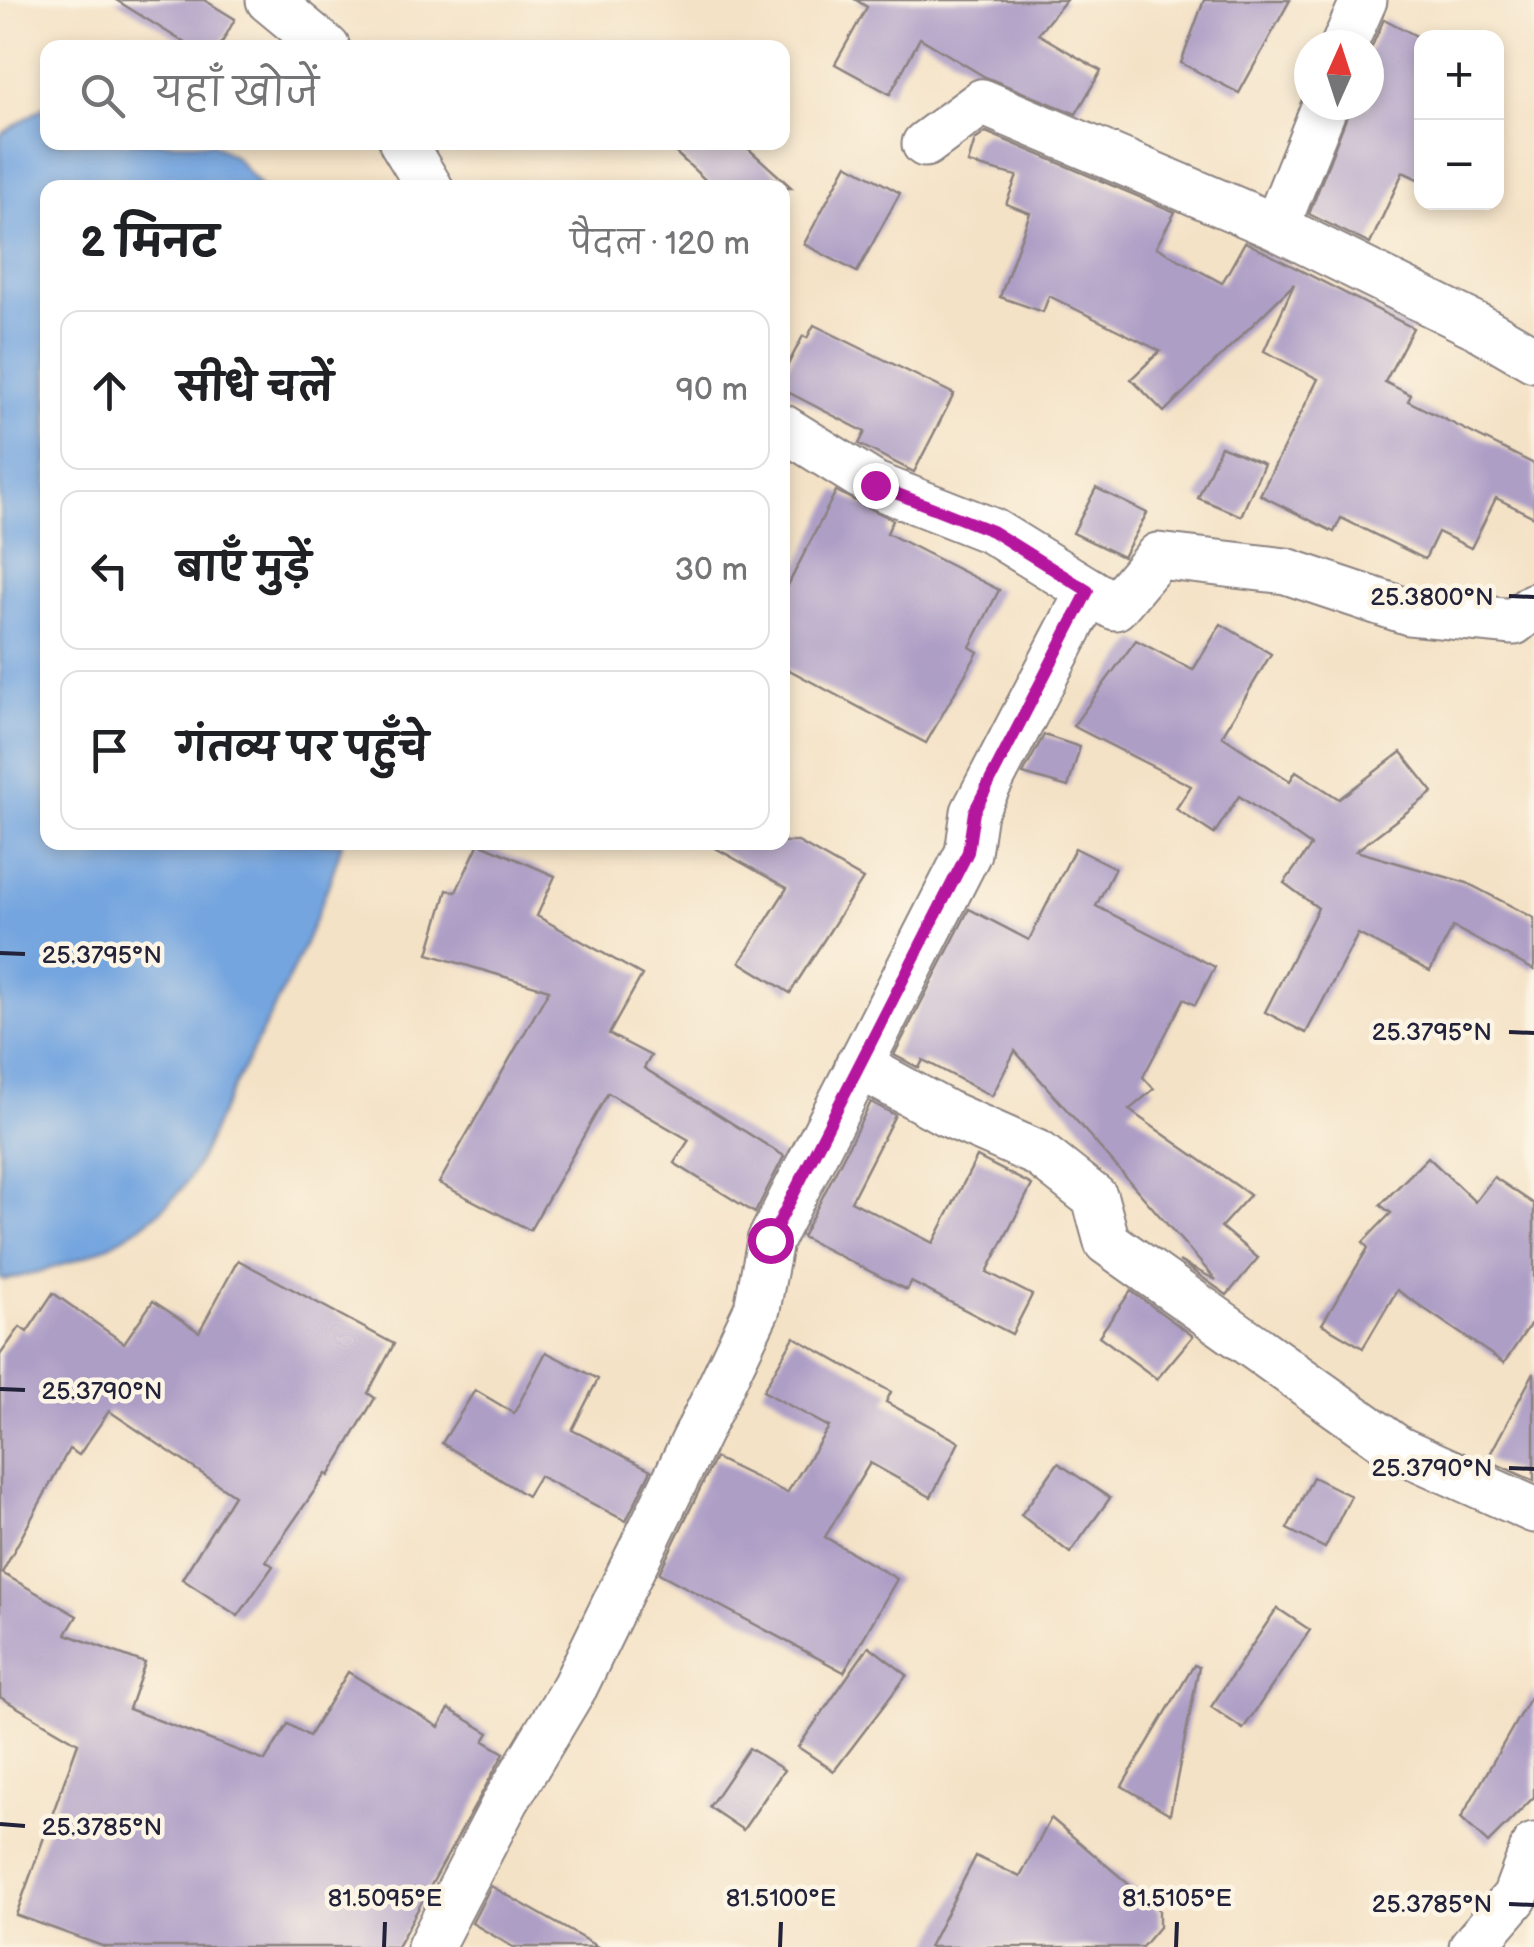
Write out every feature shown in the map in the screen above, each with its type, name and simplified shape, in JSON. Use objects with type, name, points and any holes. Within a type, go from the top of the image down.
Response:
[{"type":"street","points":[[269,0],[317,40]]},
{"type":"street","points":[[1351,30],[1364,0]]},
{"type":"street","points":[[925,144],[982,102],[1276,227],[1480,327],[1534,359]]},
{"type":"street","points":[[1276,227],[1320,120]]},
{"type":"street","points":[[407,150],[425,180]]},
{"type":"street","points":[[790,432],[875,485],[992,531],[1115,608],[1158,556],[1286,571],[1409,612],[1514,622],[1534,606]]},
{"type":"street","points":[[430,1947],[506,1801],[575,1686],[714,1402],[757,1309],[770,1240],[968,852],[974,812],[1088,591]]},
{"type":"street","points":[[858,1065],[946,1113],[1038,1154],[1095,1198],[1107,1242],[1398,1449],[1534,1510]]},
{"type":"street","points":[[1472,1947],[1515,1897],[1534,1846]]},
{"type":"water","points":[[40,109],[40,150],[223,150],[255,180],[40,180],[40,850],[340,850],[319,911],[289,977],[183,1187],[146,1223],[101,1249],[53,1268],[4,1280],[0,1278],[0,135]]},
{"type":"building","points":[[116,0],[204,0],[235,19],[223,40],[180,40]]},
{"type":"building","points":[[856,0],[1066,0],[1038,34],[1101,71],[1076,114],[985,77],[920,38],[890,94],[835,64],[867,7]]},
{"type":"building","points":[[1204,0],[1290,0],[1239,93],[1181,63]]},
{"type":"building","points":[[1384,19],[1414,35],[1414,177],[1403,172],[1370,244],[1309,214],[1345,120],[1384,120],[1384,30],[1379,30]]},
{"type":"building","points":[[986,132],[1175,212],[1156,247],[1222,283],[1245,242],[1413,328],[1385,382],[1411,395],[1408,401],[1534,464],[1534,517],[1496,498],[1471,548],[1438,532],[1425,559],[1341,518],[1334,532],[1260,495],[1318,379],[1264,351],[1294,284],[1164,412],[1131,379],[1160,351],[1049,296],[1043,312],[1000,297],[1030,213],[1006,204],[1017,176],[968,163],[975,140]]},
{"type":"building","points":[[673,150],[750,150],[783,180],[705,180]]},
{"type":"building","points":[[847,164],[900,193],[857,272],[804,244]]},
{"type":"building","points":[[814,325],[954,394],[914,472],[859,444],[865,432],[790,393],[790,361],[803,336],[807,338]]},
{"type":"building","points":[[1221,446],[1264,464],[1241,516],[1198,498]]},
{"type":"building","points":[[1096,488],[1147,513],[1123,557],[1073,533]]},
{"type":"building","points":[[836,491],[893,520],[887,533],[999,590],[970,647],[978,652],[926,743],[790,670],[790,581]]},
{"type":"building","points":[[1221,624],[1271,654],[1222,736],[1290,781],[1296,771],[1339,799],[1401,752],[1433,792],[1356,851],[1467,883],[1534,918],[1534,970],[1453,927],[1430,971],[1358,934],[1306,1033],[1265,1012],[1318,908],[1284,883],[1311,846],[1239,796],[1214,834],[1176,809],[1191,786],[1073,726],[1136,640],[1193,670]]},
{"type":"building","points":[[1044,735],[1080,747],[1068,787],[1023,774]]},
{"type":"building","points":[[790,842],[798,842],[863,879],[790,993],[740,962],[787,888],[719,850],[790,850]]},
{"type":"building","points":[[1075,848],[1115,868],[1096,906],[1215,967],[1195,1005],[1184,999],[1143,1077],[1154,1089],[1129,1110],[1250,1195],[1221,1227],[1258,1258],[1227,1295],[1179,1261],[1216,1280],[1015,1051],[992,1096],[923,1060],[919,1068],[894,1055],[969,909],[1029,940]]},
{"type":"building","points":[[476,850],[495,850],[555,876],[537,916],[642,975],[609,1034],[651,1056],[644,1068],[784,1156],[755,1213],[674,1163],[689,1140],[608,1093],[530,1230],[439,1183],[549,990],[428,954],[447,890],[456,892]]},
{"type":"building","points":[[871,1102],[895,1115],[851,1201],[933,1243],[977,1157],[1032,1185],[987,1272],[1032,1295],[1012,1334],[911,1282],[907,1290],[802,1237]]},
{"type":"building","points":[[1428,1157],[1475,1202],[1494,1177],[1534,1204],[1534,1319],[1504,1363],[1397,1290],[1363,1348],[1322,1324],[1368,1248],[1363,1242],[1391,1213],[1380,1205]]},
{"type":"building","points":[[238,1260],[394,1344],[368,1393],[375,1398],[329,1476],[326,1474],[266,1561],[273,1566],[238,1616],[182,1579],[234,1495],[109,1411],[79,1455],[69,1449],[2,1573],[77,1616],[66,1634],[145,1663],[129,1709],[265,1761],[288,1724],[309,1736],[348,1672],[439,1727],[449,1709],[489,1733],[484,1741],[504,1753],[397,1947],[105,1947],[16,1915],[78,1743],[0,1697],[0,1355],[20,1327],[27,1332],[53,1293],[124,1343],[153,1301],[199,1332]]},
{"type":"building","points":[[1131,1291],[1193,1336],[1157,1379],[1099,1336]]},
{"type":"building","points":[[794,1337],[891,1392],[886,1402],[959,1442],[931,1497],[870,1463],[825,1537],[897,1579],[844,1672],[659,1573],[715,1458],[787,1493],[829,1427],[763,1391]]},
{"type":"building","points":[[546,1352],[598,1379],[572,1430],[651,1470],[626,1521],[539,1476],[527,1496],[442,1443],[475,1390],[514,1413]]},
{"type":"building","points":[[1534,1372],[1534,1481],[1487,1460]]},
{"type":"building","points":[[1058,1463],[1110,1498],[1070,1553],[1021,1515]]},
{"type":"building","points":[[1313,1477],[1351,1496],[1325,1548],[1287,1529]]},
{"type":"building","points":[[1277,1608],[1310,1630],[1243,1729],[1211,1707]]},
{"type":"building","points":[[869,1646],[907,1675],[834,1771],[798,1747]]},
{"type":"building","points":[[1194,1665],[1199,1667],[1170,1814],[1122,1786]]},
{"type":"building","points":[[1534,1690],[1534,1797],[1488,1843],[1461,1818]]},
{"type":"building","points":[[749,1748],[784,1770],[743,1830],[709,1807]]},
{"type":"building","points":[[1051,1818],[1159,1910],[1159,1927],[1142,1947],[929,1947],[976,1856],[1020,1877]]},
{"type":"building","points":[[491,1886],[598,1947],[513,1947],[472,1923]]},
{"type":"route","points":[[770,1240],[968,852],[974,812],[1088,591],[992,531],[875,485]]}]
